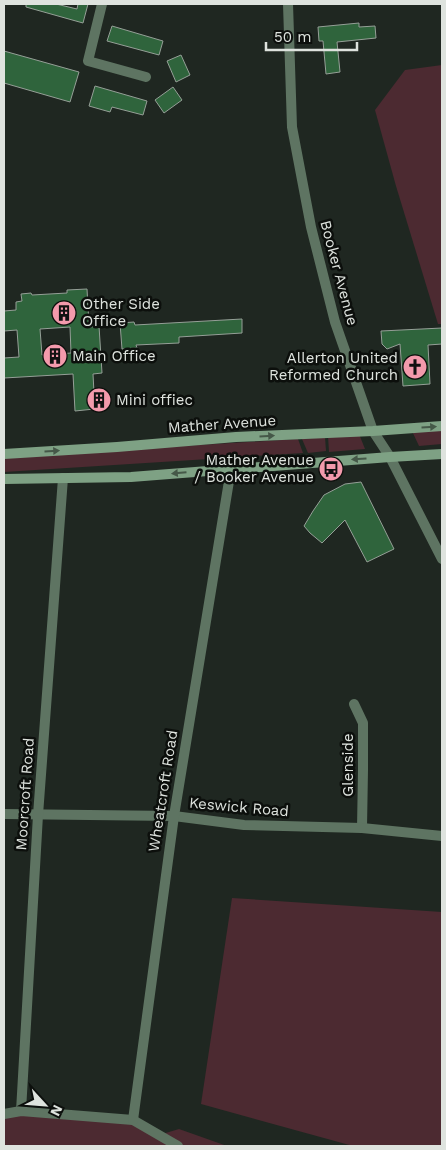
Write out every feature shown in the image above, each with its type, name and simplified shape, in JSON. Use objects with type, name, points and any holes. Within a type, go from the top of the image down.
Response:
[{"type":"main road","name":"Mather Avenue","points":[[4,454],[110,448],[236,437],[442,426]]},
{"type":"main road","points":[[4,479],[130,477],[442,454]]},
{"type":"street","points":[[102,4],[88,61],[146,77]]},
{"type":"street","name":"Booker Avenue","points":[[288,4],[292,127],[311,227],[335,322],[373,431],[390,457],[442,559]]},
{"type":"street","name":"Wheatcroft Road","points":[[133,1120],[174,816],[231,469]]},
{"type":"street","name":"Moorcroft Road","points":[[20,1111],[38,815],[63,478]]},
{"type":"street","name":"Glenside","points":[[354,704],[363,723],[362,828]]},
{"type":"street","name":"Keswick Road","points":[[4,814],[174,816],[244,825],[362,828],[442,836]]},
{"type":"street","points":[[4,1114],[20,1111],[133,1120],[178,1146]]},
{"type":"shaded area","points":[[442,65],[442,324],[438,324],[375,110],[405,70]]},
{"type":"shaded area","points":[[442,429],[442,444],[419,446],[412,431]]},
{"type":"shaded area","points":[[359,434],[365,449],[329,452],[328,436]]},
{"type":"shaded area","points":[[325,437],[326,451],[308,453],[302,439]]},
{"type":"shaded area","points":[[298,439],[303,453],[4,472],[4,457]]},
{"type":"shaded area","points":[[232,898],[442,912],[442,1146],[353,1146],[201,1104]]},
{"type":"shaded area","points":[[4,1114],[133,1120],[159,1135],[179,1129],[227,1146],[4,1146]]},
{"type":"building","points":[[26,4],[56,4],[77,9],[78,4],[88,4],[83,23],[26,7]]},
{"type":"building","points":[[359,23],[359,27],[375,26],[376,38],[337,42],[340,72],[326,74],[323,41],[319,41],[318,27]]},
{"type":"building","points":[[112,26],[163,41],[159,55],[107,41]]},
{"type":"building","points":[[4,51],[79,72],[70,102],[4,83]]},
{"type":"building","points":[[181,55],[190,75],[176,82],[167,61]]},
{"type":"building","points":[[95,86],[147,101],[143,115],[112,107],[110,112],[89,106]]},
{"type":"building","points":[[173,87],[182,100],[164,113],[155,100]]},
{"type":"building","name":"Main Office","points":[[87,289],[89,325],[90,327],[99,326],[102,373],[93,374],[94,393],[103,392],[104,408],[75,411],[73,374],[4,378],[4,358],[19,357],[17,330],[4,331],[4,311],[16,310],[16,302],[22,301],[21,294],[67,293],[67,290]],"holes":[[[70,327],[71,353],[42,355],[40,329]]]},
{"type":"building","points":[[242,319],[242,333],[179,337],[179,343],[136,345],[137,348],[122,349],[120,323],[134,322],[135,325]]},
{"type":"building","name":"Allerton United Reformed Church","points":[[442,328],[442,344],[428,345],[430,384],[403,386],[400,344],[387,349],[382,344],[381,331]]},
{"type":"building","points":[[361,482],[394,549],[367,562],[345,520],[322,543],[304,526],[324,495],[345,484]]},
{"type":"place","name":"Other Side Office","points":[[64,313]]},
{"type":"place","name":"Main Office","points":[[55,356]]},
{"type":"place","name":"Allerton United Reformed Church","points":[[415,367]]},
{"type":"place","name":"Mini offiec","points":[[99,400]]},
{"type":"place","name":"Mather Avenue / Booker Avenue","points":[[331,469]]}]
